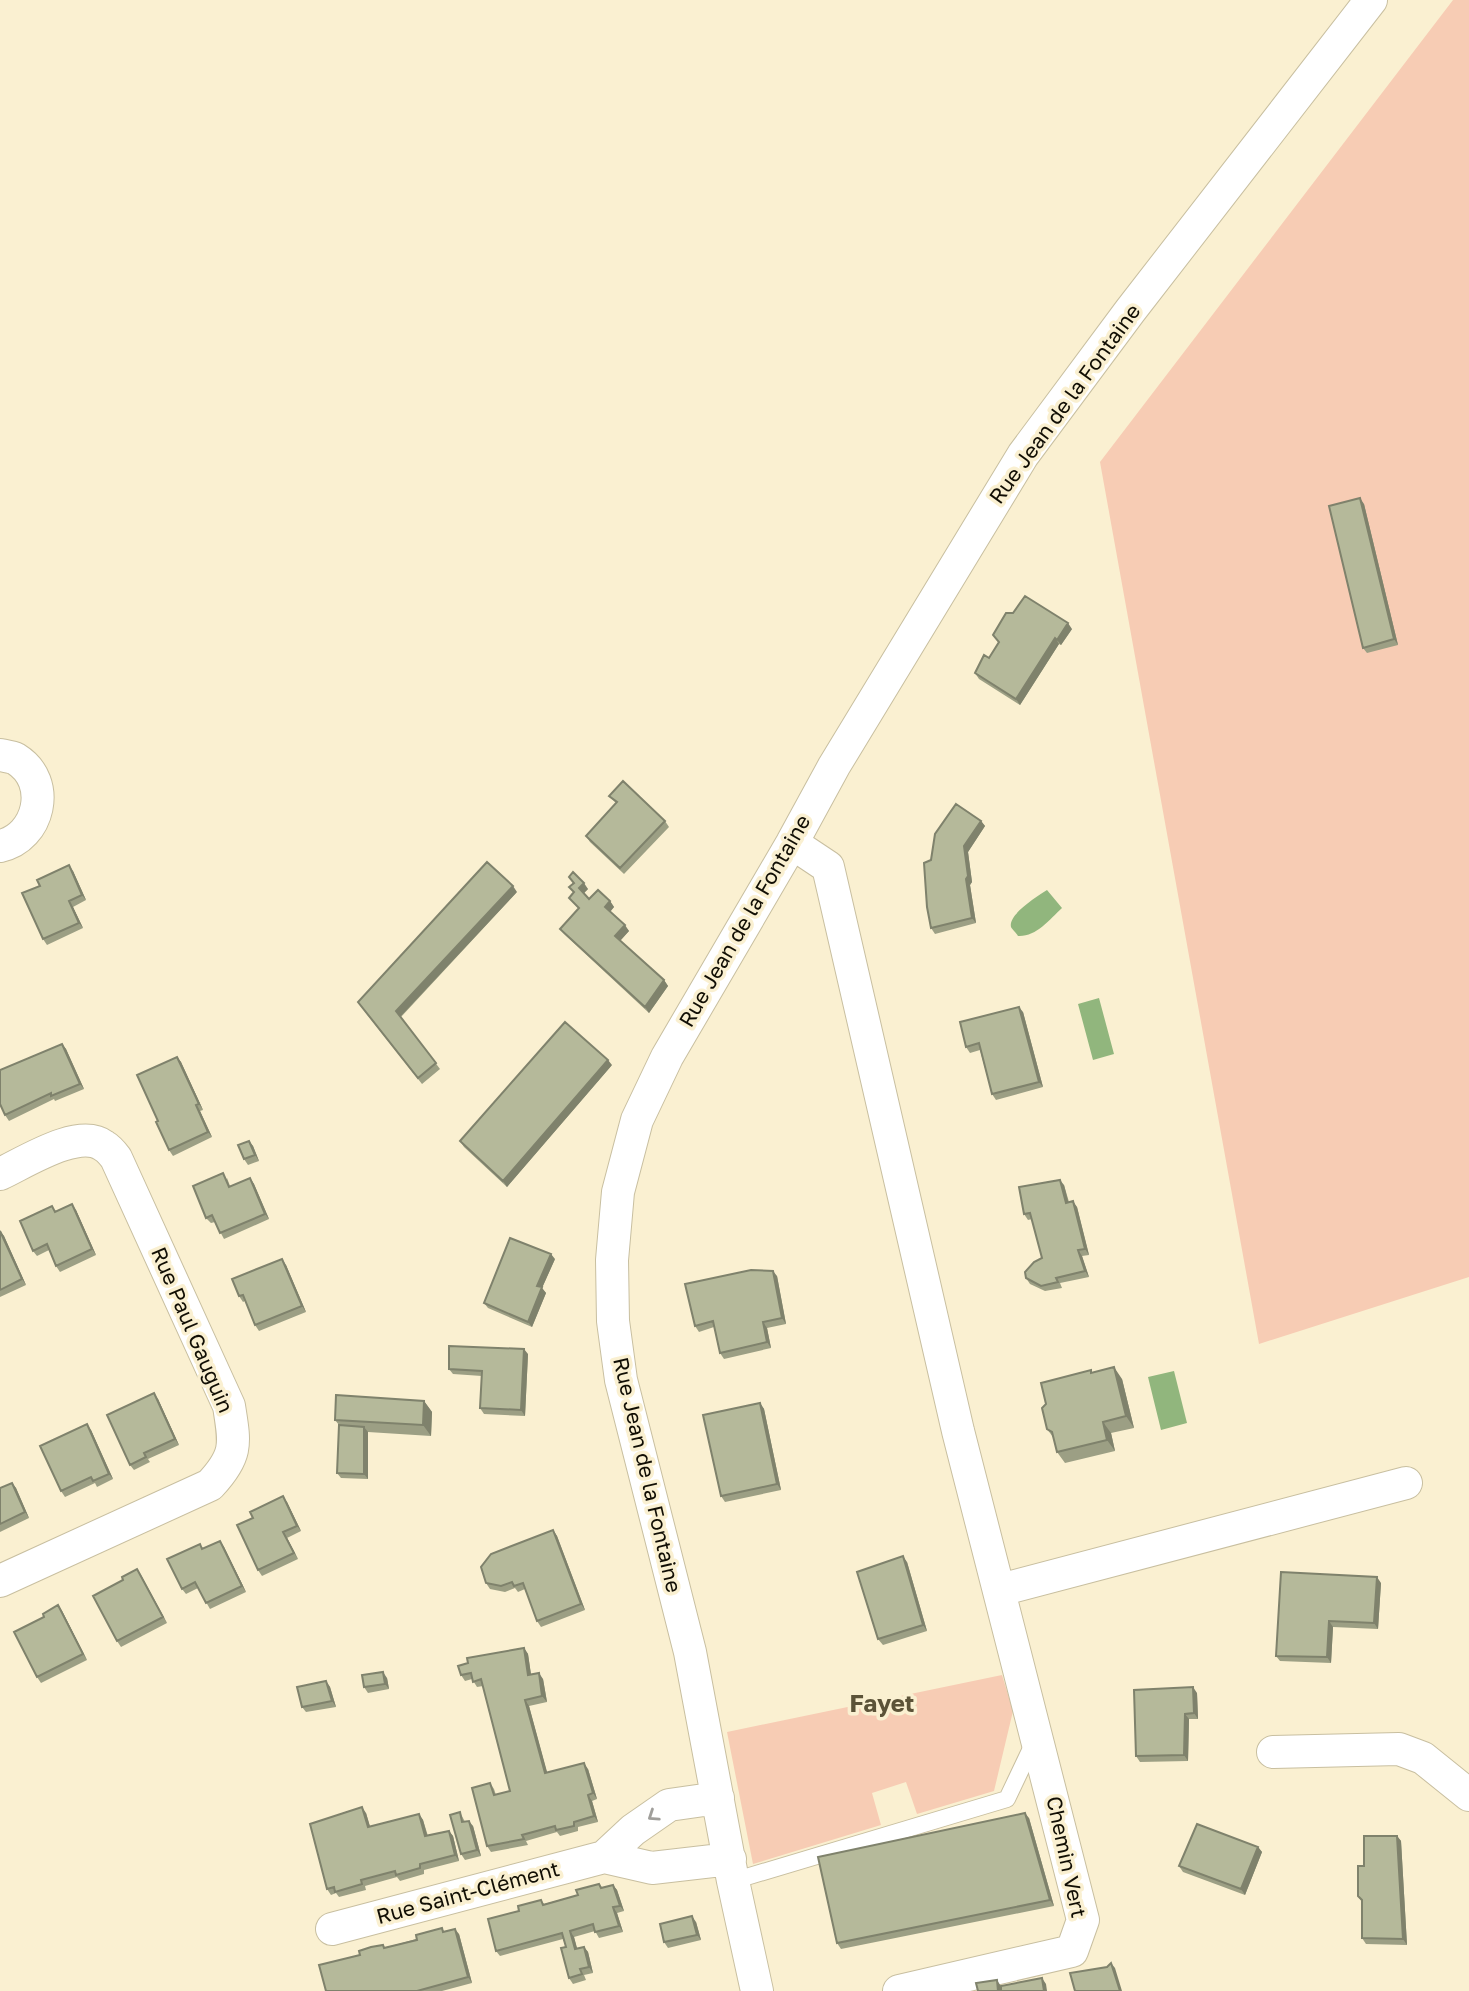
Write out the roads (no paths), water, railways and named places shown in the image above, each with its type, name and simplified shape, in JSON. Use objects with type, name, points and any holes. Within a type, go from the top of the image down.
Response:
[{"type":"street","name":"Rue Jean de la Fontaine","points":[[757,1991],[690,1652],[621,1380],[613,1321],[612,1260],[618,1192],[637,1120],[667,1057],[834,766],[1023,454],[1371,0]]},
{"type":"street","points":[[0,755],[16,760],[33,776],[39,797],[35,819],[22,836],[0,846]]},
{"type":"street","name":"Chemin Vert","points":[[792,843],[828,867],[958,1431],[1083,1920],[1072,1951],[899,1991]]},
{"type":"street","name":"Rue Paul Gauguin","points":[[0,1174],[58,1146],[82,1140],[103,1144],[116,1157],[229,1406],[234,1440],[228,1466],[210,1485],[0,1581]]},
{"type":"street","points":[[1000,1590],[1406,1483]]},
{"type":"street","points":[[1273,1752],[1399,1749],[1423,1758],[1469,1795]]},
{"type":"street","name":"Rue Saint-Clément","points":[[604,1857],[633,1830],[669,1805],[718,1798]]},
{"type":"street","name":"Rue Saint-Clément","points":[[332,1929],[604,1857],[652,1868],[731,1870]]},
{"type":"lane","points":[[731,1870],[1007,1799],[1037,1735]]},
{"type":"district","name":"Fayet","points":[[882,1704]]}]
